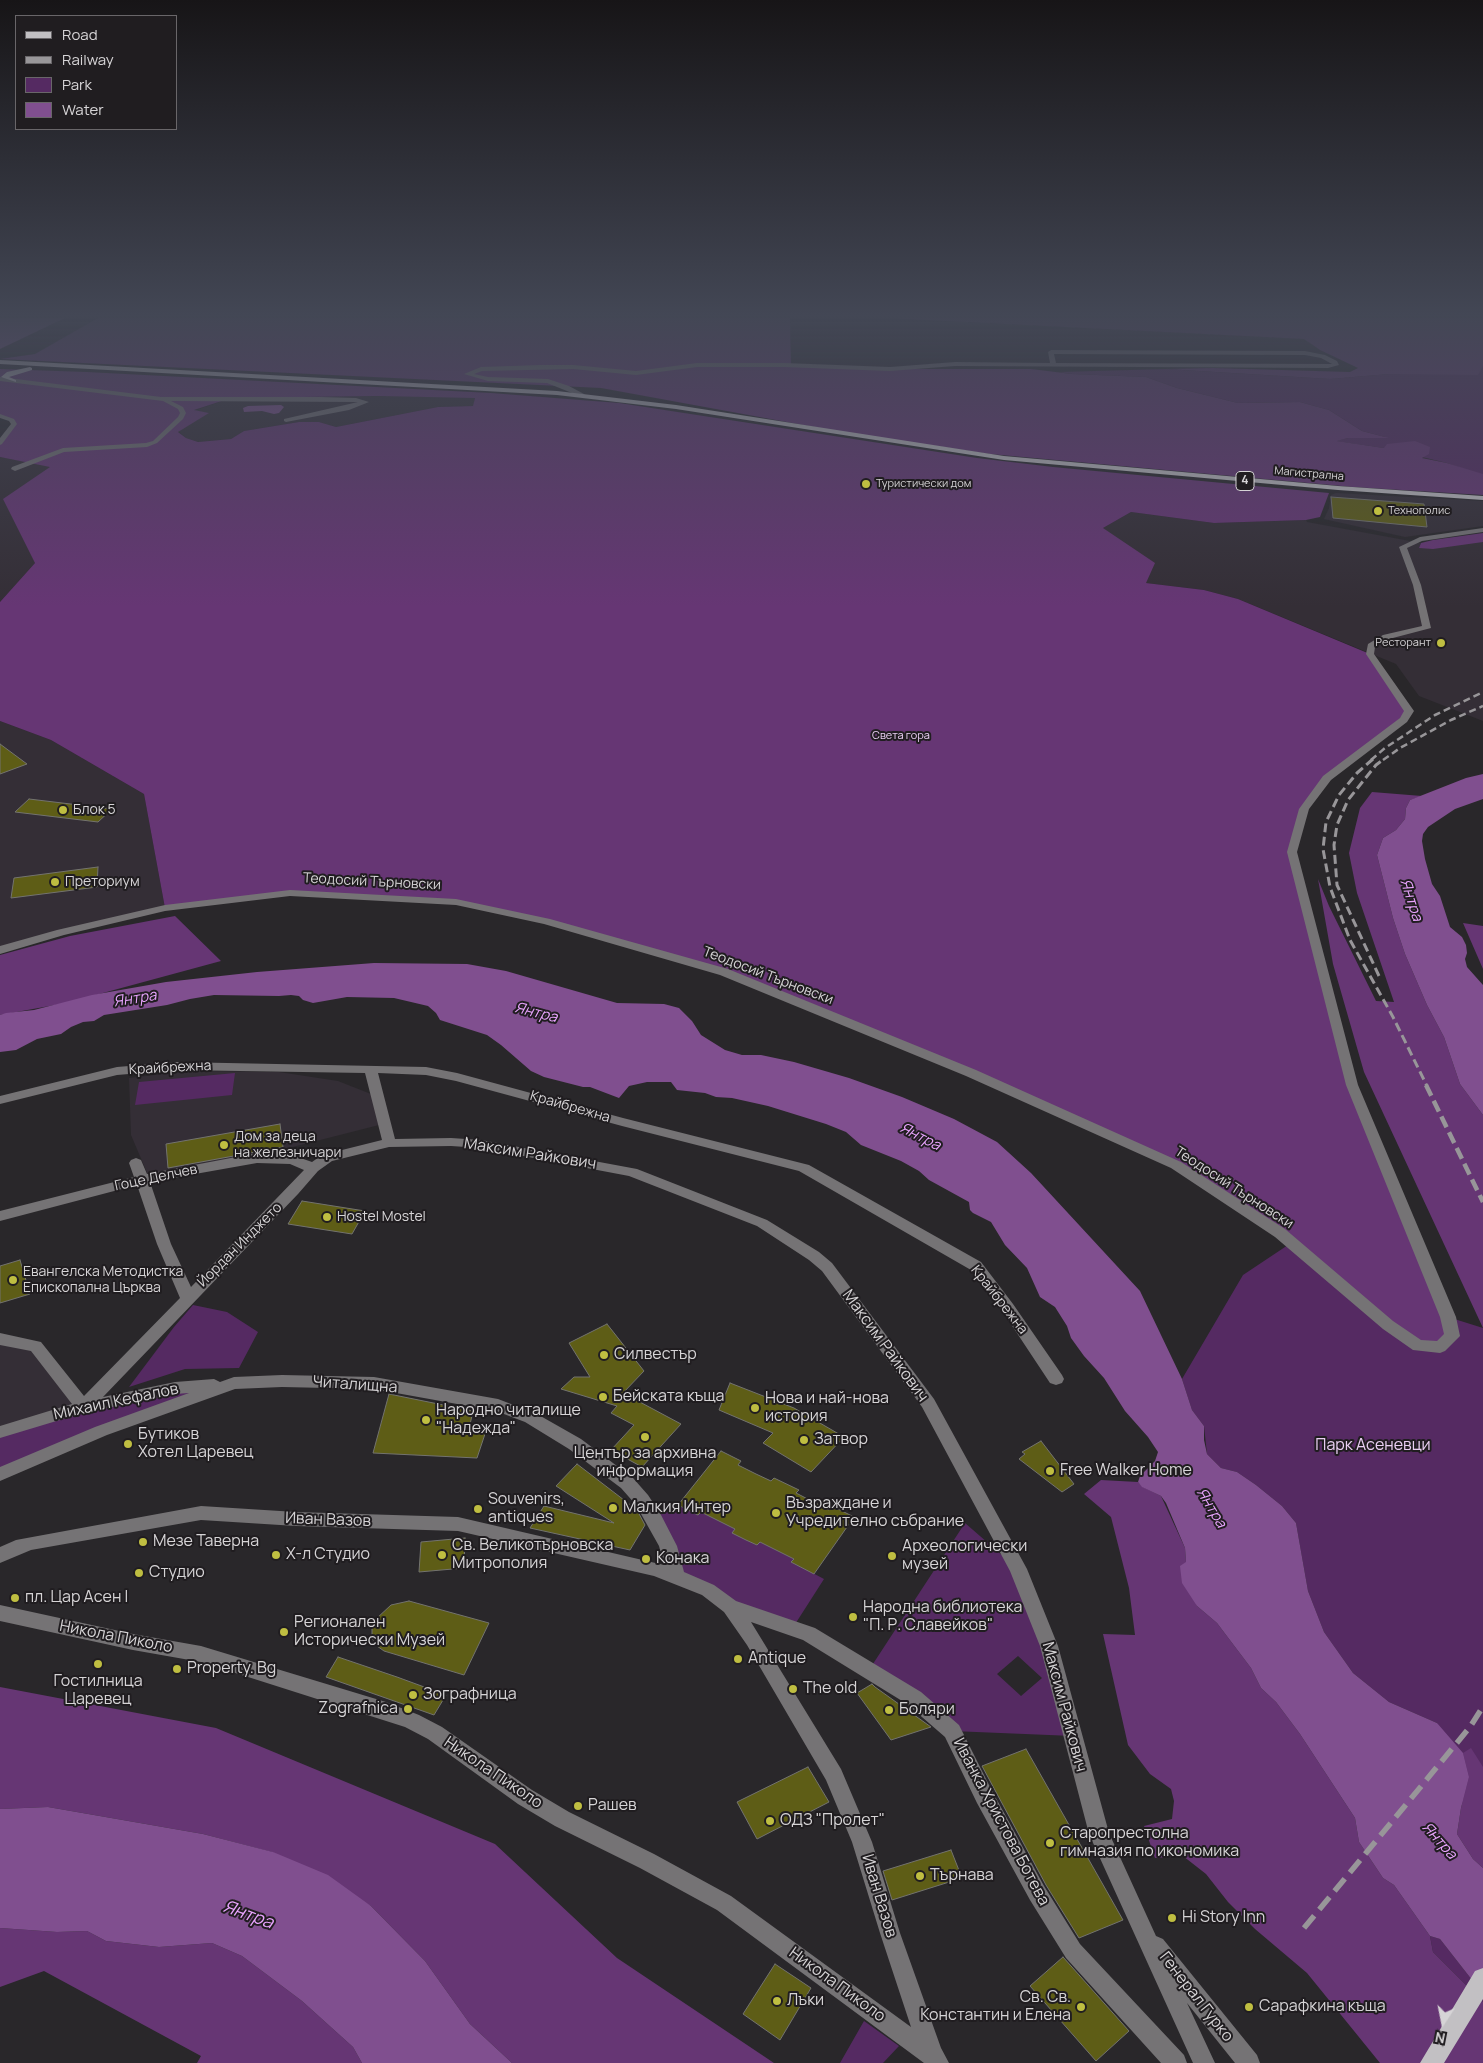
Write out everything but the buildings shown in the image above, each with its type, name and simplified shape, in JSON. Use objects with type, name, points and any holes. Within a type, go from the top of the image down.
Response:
[{"type":"main road","name":"Магистрална","points":[[706,414],[1003,459],[1328,489],[1483,499]]},
{"type":"main road","name":"Магистрална","points":[[723,414],[1004,458],[1483,499]]},
{"type":"main road","points":[[1435,2058],[1483,1979]]},
{"type":"street","points":[[15,469],[63,450],[95,446],[147,445],[155,442],[181,418],[182,414]]},
{"type":"street","points":[[286,420],[316,414]]},
{"type":"street","points":[[0,416],[12,420],[14,424],[0,444]]},
{"type":"street","name":"Теодосий Търновски","points":[[0,950],[61,932],[164,908],[290,893],[456,902],[546,921],[724,972],[971,1073],[1176,1165],[1280,1233],[1388,1325],[1418,1346],[1440,1347],[1452,1336],[1448,1317],[1352,1085],[1292,852],[1304,809],[1327,778],[1404,720],[1409,712],[1370,654],[1371,646],[1386,637],[1427,628],[1417,585],[1403,547],[1420,539],[1483,530]]},
{"type":"street","name":"Крайбрежна","points":[[0,1100],[92,1076],[147,1068],[228,1066],[426,1071],[457,1077],[622,1122],[804,1168],[976,1266],[1008,1308],[1056,1379]]},
{"type":"street","points":[[370,1069],[389,1143]]},
{"type":"street","name":"Максим Райкович","points":[[313,1168],[327,1158],[389,1143],[451,1142],[481,1144],[632,1172],[762,1223],[814,1256],[827,1267],[928,1403],[1018,1569],[1049,1646],[1098,1834],[1144,1930]]},
{"type":"street","name":"Гоце Делчев","points":[[0,1216],[142,1179],[257,1158],[292,1160],[313,1168]]},
{"type":"street","points":[[136,1163],[164,1244],[188,1298]]},
{"type":"street","name":"Йордан Инджето","points":[[83,1407],[293,1191],[313,1168]]},
{"type":"street","points":[[0,1339],[36,1346],[83,1407]]},
{"type":"street","name":"Читалищна","points":[[0,1474],[101,1431],[234,1383],[282,1381],[374,1383],[498,1405],[531,1418],[575,1444],[627,1483],[654,1518],[668,1546],[676,1576]]},
{"type":"street","name":"Михаил Кефалов","points":[[0,1432],[83,1407],[175,1388],[234,1383]]},
{"type":"street","name":"Иван Вазов","points":[[0,1556],[16,1547],[31,1543],[202,1513],[296,1519],[458,1524],[656,1569],[708,1590],[730,1607],[753,1639],[834,1774],[862,1842],[890,1933],[935,2059]]},
{"type":"street","name":"Иванка Христова Ботева","points":[[730,1607],[808,1634],[914,1698],[952,1731],[984,1796],[1037,1894],[1073,1951],[1176,2063]]},
{"type":"street","name":"Никола Пиколо","points":[[0,1613],[133,1642],[201,1654],[386,1711],[412,1721],[435,1733],[525,1796],[562,1819],[647,1861],[724,1903],[935,2059]]},
{"type":"street","points":[[1144,1930],[1204,2063]]},
{"type":"street","name":"Генерал Гурко","points":[[1144,1930],[1249,2063]]},
{"type":"shaded area","points":[[206,414],[401,414],[336,427],[319,422],[299,422],[244,431],[231,439],[198,442],[186,438],[178,431]]},
{"type":"shaded area","points":[[0,457],[51,466],[35,563],[0,602]]},
{"type":"shaded area","points":[[1336,493],[1483,501],[1483,526],[1405,537],[1324,519],[1329,508],[1331,495]]},
{"type":"shaded area","points":[[1131,512],[1214,523],[1306,520],[1307,522],[1421,543],[1419,548],[1483,541],[1483,721],[1419,696],[1396,664],[1238,599],[1204,590],[1146,583],[1103,528]]},
{"type":"shaded area","points":[[0,721],[51,740],[144,794],[165,908],[0,950]]},
{"type":"shaded area","points":[[188,1071],[279,1072],[338,1081],[376,1096],[383,1124],[269,1153],[148,1175],[131,1135],[129,1078]]},
{"type":"shaded area","points":[[0,1339],[36,1346],[83,1407],[0,1432]]},
{"type":"green space","name":"Света гора","points":[[0,414],[207,414],[178,432],[186,438],[198,442],[231,439],[244,431],[299,422],[319,422],[336,427],[401,414],[692,414],[977,458],[1329,493],[1320,517],[1306,520],[1214,523],[1131,512],[1103,528],[1155,563],[1146,583],[1204,590],[1238,599],[1370,654],[1409,711],[1327,779],[1304,809],[1292,852],[1352,1085],[1452,1336],[1440,1347],[1418,1346],[1280,1233],[1176,1165],[724,972],[546,921],[456,902],[290,893],[165,908],[144,794],[51,740],[0,721],[0,602],[35,563],[3,499],[50,467],[0,457],[0,443],[14,422],[0,416]]},
{"type":"green space","points":[[745,414],[1336,414],[1362,431],[1389,438],[1348,438],[1337,441],[1384,448],[1387,444],[1415,441],[1430,447],[1429,454],[1422,458],[1447,463],[1483,474],[1483,495],[1353,487],[990,454],[847,433]]},
{"type":"green space","points":[[1336,414],[1483,414],[1483,474],[1384,448],[1335,441],[1348,438],[1385,437],[1362,431]]},
{"type":"green space","points":[[1483,533],[1483,542],[1433,549],[1419,548],[1421,543],[1433,540]]},
{"type":"green space","points":[[1372,792],[1422,796],[1410,800],[1406,808],[1405,819],[1396,830],[1383,838],[1377,855],[1393,918],[1405,954],[1427,1005],[1444,1037],[1460,1084],[1483,1115],[1483,1328],[1364,1072],[1333,964],[1318,879],[1329,906],[1376,1001],[1394,1002],[1357,893],[1349,853],[1360,808]]},
{"type":"green space","points":[[175,916],[221,961],[66,1003],[0,1015],[0,955],[70,936]]},
{"type":"green space","points":[[1463,923],[1483,926],[1483,969]]},
{"type":"green space","points":[[235,1073],[232,1095],[135,1105],[139,1082]]},
{"type":"green space","name":"Парк Асеневци","points":[[1291,1243],[1448,1317],[1483,1328],[1483,1868],[1437,1723],[1389,1702],[1353,1673],[1324,1632],[1308,1591],[1296,1523],[1282,1506],[1256,1485],[1237,1472],[1221,1468],[1207,1454],[1204,1426],[1192,1410],[1182,1379],[1243,1275]]},
{"type":"green space","points":[[193,1305],[227,1312],[258,1332],[239,1368],[185,1369],[129,1387],[174,1327]]},
{"type":"green space","points":[[234,1383],[0,1474],[0,1432],[53,1415]]},
{"type":"green space","points":[[1101,1480],[1138,1482],[1143,1487],[1161,1496],[1185,1548],[1186,1562],[1197,1606],[1217,1623],[1251,1668],[1261,1688],[1276,1702],[1300,1734],[1355,1818],[1359,1842],[1383,1878],[1394,1885],[1430,1936],[1433,1952],[1483,2002],[1483,2063],[1380,2063],[1307,1973],[1255,1929],[1228,1902],[1206,1874],[1183,1856],[1155,1858],[1144,1826],[1172,1819],[1174,1801],[1171,1789],[1150,1774],[1128,1745],[1103,1634],[1135,1635],[1129,1588],[1111,1517],[1084,1494]]},
{"type":"green space","points":[[678,1505],[698,1515],[701,1512],[735,1529],[733,1533],[757,1545],[760,1542],[794,1559],[792,1562],[824,1579],[792,1629],[676,1576],[654,1518]]},
{"type":"green space","points":[[965,1523],[1018,1569],[1073,1736],[952,1731],[869,1670]],"holes":[[[1018,1656],[1042,1678],[1021,1696],[997,1674]]]},
{"type":"green space","points":[[0,1687],[216,1728],[495,1844],[617,1958],[774,2063],[512,2063],[470,2024],[425,1961],[371,1906],[272,1852],[203,1834],[48,1807],[0,1809]]},
{"type":"green space","points":[[1471,1748],[1483,1767],[1483,1868],[1473,1859],[1457,1834],[1469,1777],[1463,1753]]},
{"type":"green space","points":[[0,1928],[57,1932],[87,1931],[106,1941],[159,1947],[212,1943],[242,1956],[302,2001],[353,2047],[362,2063],[197,2063],[201,2056],[44,1971],[0,1987]]},
{"type":"green space","points":[[1430,1936],[1440,1939],[1483,1994],[1483,2002],[1433,1952]]},
{"type":"green space","points":[[864,2021],[899,2046],[883,2063],[840,2063]]},
{"type":"water","name":"Янтра","points":[[1483,774],[1483,799],[1455,809],[1428,827],[1423,834],[1422,841],[1432,884],[1440,896],[1450,927],[1462,937],[1466,945],[1467,953],[1465,959],[1467,967],[1483,985],[1483,1115],[1460,1084],[1444,1037],[1427,1005],[1405,954],[1393,918],[1377,855],[1383,838],[1396,830],[1405,819],[1406,808],[1410,800],[1466,778]]},
{"type":"water","name":"Янтра","points":[[374,963],[467,964],[506,971],[617,1003],[664,1004],[679,1008],[692,1021],[701,1035],[725,1050],[742,1055],[761,1055],[794,1062],[849,1078],[902,1097],[954,1119],[997,1142],[1031,1173],[1140,1291],[1182,1379],[1192,1410],[1204,1426],[1207,1454],[1221,1468],[1237,1472],[1256,1485],[1282,1506],[1296,1523],[1308,1591],[1324,1632],[1353,1673],[1389,1702],[1437,1723],[1463,1753],[1469,1777],[1457,1834],[1473,1859],[1483,1868],[1483,1994],[1440,1939],[1430,1936],[1394,1885],[1383,1878],[1359,1842],[1355,1818],[1300,1734],[1276,1702],[1261,1688],[1251,1668],[1217,1623],[1197,1606],[1182,1583],[1180,1566],[1186,1562],[1185,1548],[1166,1503],[1161,1496],[1142,1487],[1138,1482],[1140,1476],[1155,1461],[1158,1452],[1148,1437],[1125,1411],[1104,1378],[1071,1338],[1067,1326],[1055,1307],[1040,1297],[1027,1268],[1005,1245],[991,1222],[970,1210],[969,1202],[929,1180],[919,1171],[901,1161],[861,1145],[846,1132],[826,1124],[768,1106],[732,1098],[716,1097],[705,1093],[677,1090],[671,1082],[647,1082],[629,1086],[619,1098],[590,1087],[544,1077],[531,1071],[487,1035],[440,1020],[436,1013],[428,1006],[394,998],[347,997],[313,1003],[303,1000],[299,996],[291,995],[214,995],[104,1015],[94,1021],[83,1022],[71,1027],[61,1034],[37,1039],[16,1050],[0,1052],[0,1015],[6,1013],[34,1010],[92,995],[166,982],[257,972]]},
{"type":"water","name":"Янтра","points":[[48,1807],[203,1834],[273,1852],[328,1875],[371,1906],[425,1961],[470,2024],[512,2063],[362,2063],[353,2047],[302,2001],[242,1956],[212,1943],[159,1947],[106,1941],[87,1931],[57,1932],[0,1928],[0,1809]]},
{"type":"railway","points":[[1371,760],[1385,748],[1435,715],[1483,692]]},
{"type":"railway","points":[[1383,760],[1400,748],[1451,720],[1483,706]]},
{"type":"railway","points":[[1373,759],[1357,773],[1339,795],[1326,822],[1323,849],[1330,887],[1350,940],[1393,1017],[1427,1086]]},
{"type":"railway","points":[[1379,976],[1337,885],[1334,845],[1337,825],[1348,800],[1376,765],[1384,759]]},
{"type":"railway","points":[[1426,1085],[1483,1202]]},
{"type":"railway","points":[[1304,1928],[1470,1727],[1482,1708]]},
{"type":"place","name":"Туристически дом","points":[[866,484]]},
{"type":"place","name":"Технополис","points":[[1378,511]]},
{"type":"place","name":"Ресторант","points":[[1441,643]]},
{"type":"place","name":"Блок 5","points":[[63,810]]},
{"type":"place","name":"Преториум","points":[[55,882]]},
{"type":"place","name":"Дом за деца на железничари","points":[[224,1145]]},
{"type":"place","name":"Hostel Mostel","points":[[327,1217]]},
{"type":"place","name":"Евангелска Методистка Епископална Църква","points":[[13,1280]]},
{"type":"place","name":"Силвестър","points":[[604,1355]]},
{"type":"place","name":"Бейската къща","points":[[603,1397]]},
{"type":"place","name":"Нова и най-нова история","points":[[755,1408]]},
{"type":"place","name":"Народно читалище \"Надежда\"","points":[[426,1420]]},
{"type":"place","name":"Център за архивна информация","points":[[645,1437]]},
{"type":"place","name":"Затвор","points":[[804,1440]]},
{"type":"place","name":"Бутиков Хотел Царевец","points":[[128,1444]]},
{"type":"place","name":"Free Walker Home","points":[[1050,1471]]},
{"type":"place","name":"Малкия Интер","points":[[613,1508]]},
{"type":"place","name":"Souvenirs, antiques","points":[[478,1509]]},
{"type":"place","name":"Възраждане и Учредително събрание","points":[[776,1513]]},
{"type":"place","name":"Мезе Таверна","points":[[143,1542]]},
{"type":"place","name":"Х-л Студио","points":[[276,1555]]},
{"type":"place","name":"Св. Великотърновска Митрополия","points":[[442,1555]]},
{"type":"place","name":"Археологически музей","points":[[892,1556]]},
{"type":"place","name":"Конака","points":[[646,1559]]},
{"type":"place","name":"Студио","points":[[139,1573]]},
{"type":"place","name":"пл. Цар Асен I","points":[[15,1598]]},
{"type":"place","name":"Народна библиотека \"П. Р. Славейков\"","points":[[853,1617]]},
{"type":"place","name":"Регионален Исторически Музей","points":[[284,1632]]},
{"type":"place","name":"Antique","points":[[738,1659]]},
{"type":"place","name":"Гостилница Царевец","points":[[98,1664]]},
{"type":"place","name":"Property. Bg","points":[[177,1669]]},
{"type":"place","name":"The old","points":[[793,1689]]},
{"type":"place","name":"Зографница","points":[[413,1695]]},
{"type":"place","name":"Zografnica","points":[[408,1709]]},
{"type":"place","name":"Боляри","points":[[889,1710]]},
{"type":"place","name":"Рашев","points":[[578,1806]]},
{"type":"place","name":"ОДЗ \"Пролет\"","points":[[770,1821]]},
{"type":"place","name":"Старопрестолна гимназия по икономика","points":[[1050,1843]]},
{"type":"place","name":"Търнава","points":[[920,1876]]},
{"type":"place","name":"Hi Story Inn","points":[[1172,1918]]},
{"type":"place","name":"Лъки","points":[[777,2001]]},
{"type":"place","name":"Св. Св. Константин и Елена","points":[[1081,2007]]},
{"type":"place","name":"Сарафкина къща","points":[[1249,2007]]}]
